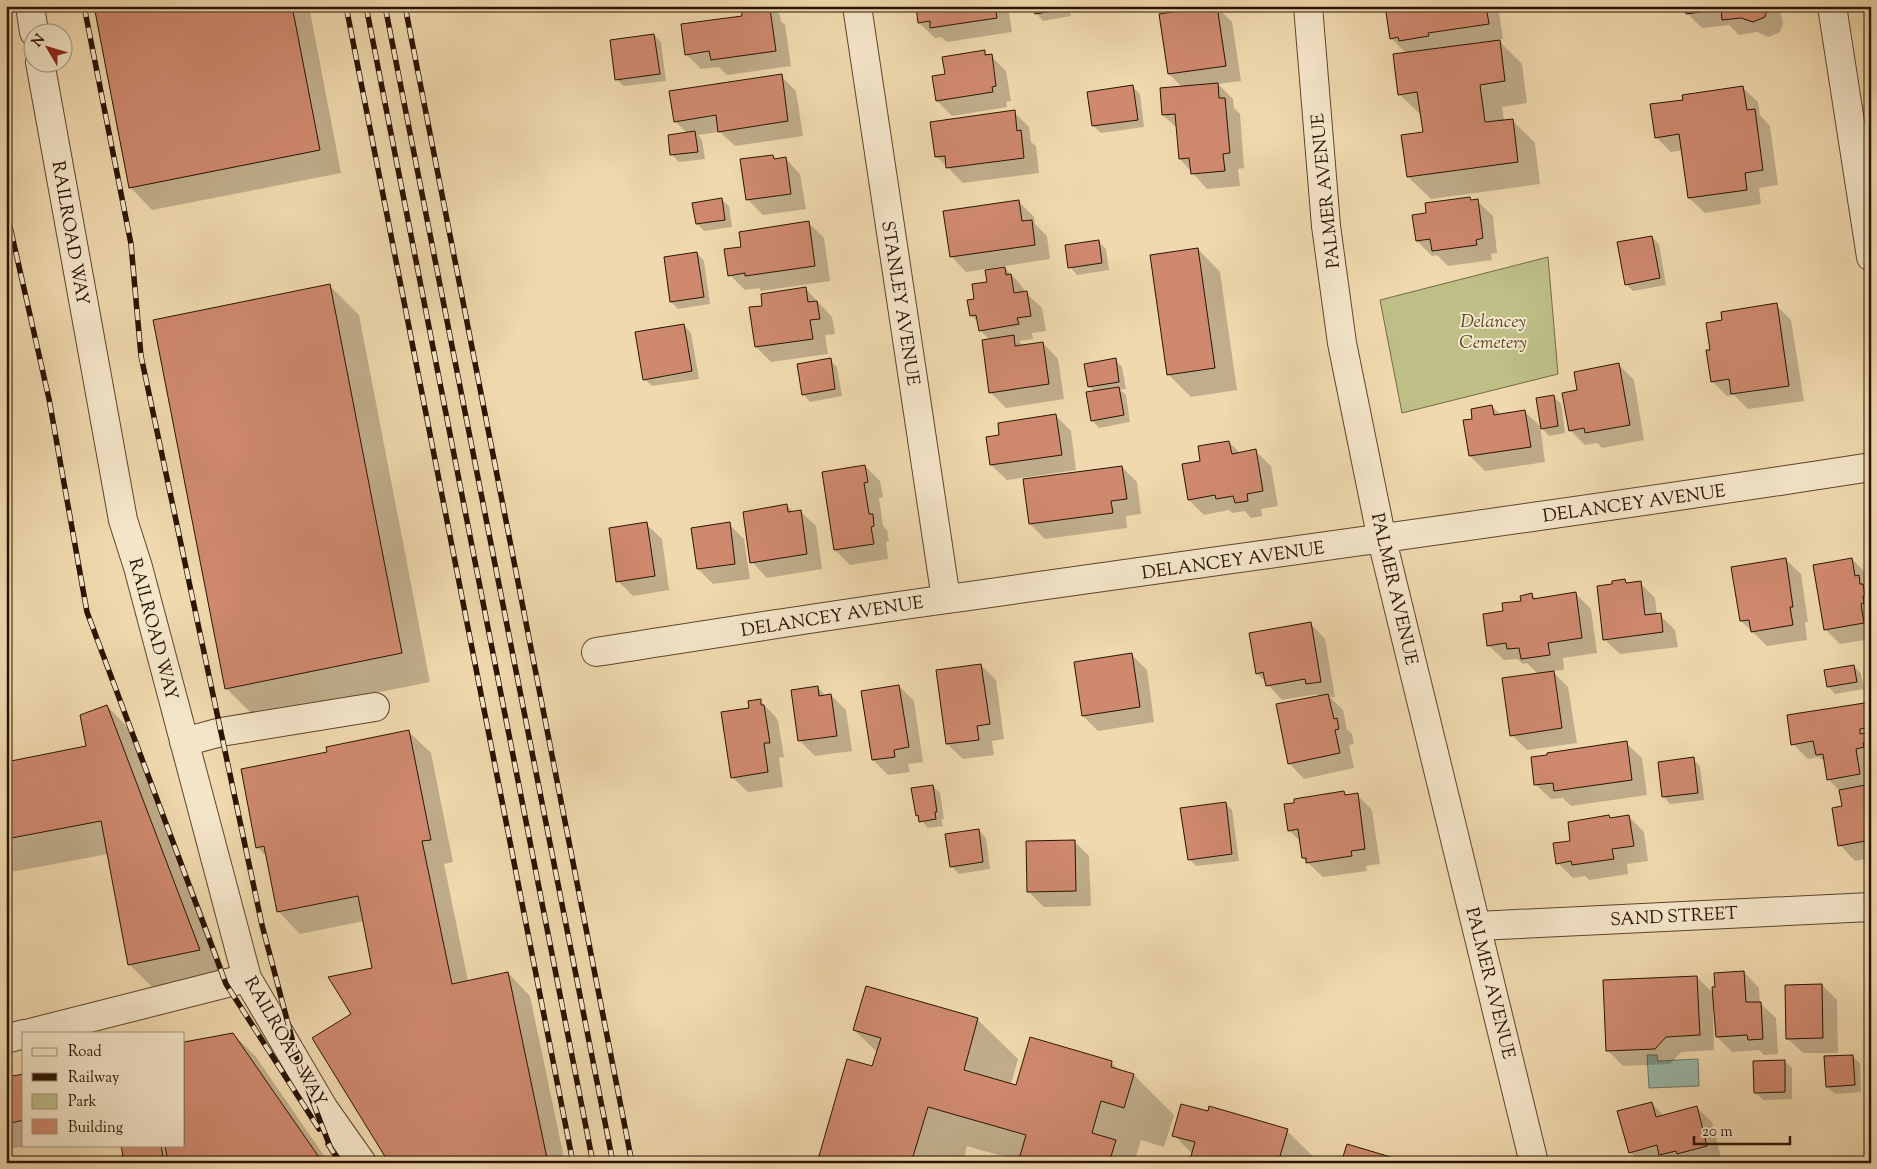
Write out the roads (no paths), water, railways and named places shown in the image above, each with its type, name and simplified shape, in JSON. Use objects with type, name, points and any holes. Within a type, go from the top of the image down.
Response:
[{"type":"street","points":[[30,6],[32,22]]},
{"type":"street","name":"STANLEY AVENUE","points":[[857,6],[946,599]]},
{"type":"street","name":"PALMER AVENUE","points":[[1308,6],[1326,226],[1342,342],[1382,540],[1534,1163]]},
{"type":"street","points":[[1832,6],[1871,257]]},
{"type":"street","name":"RAILROAD WAY","points":[[42,72],[122,520],[138,567],[247,978],[324,1109],[362,1163]]},
{"type":"street","name":"DELANCEY AVENUE","points":[[596,652],[946,599],[1382,540],[1871,467]]},
{"type":"street","points":[[184,742],[221,732],[375,707]]},
{"type":"street","name":"SAND STREET","points":[[1477,926],[1871,907]]},
{"type":"street","points":[[34,1032],[247,978]]},
{"type":"street","points":[[6,1039],[22,1035]]},
{"type":"railway","points":[[84,6],[131,244],[141,356],[262,925],[300,1069],[331,1149]]},
{"type":"railway","points":[[346,6],[573,1163]]},
{"type":"railway","points":[[366,6],[593,1163]]},
{"type":"railway","points":[[385,6],[613,1163]]},
{"type":"railway","points":[[405,6],[632,1163]]},
{"type":"railway","points":[[6,209],[49,399],[87,612],[226,984],[319,1129]]},
{"type":"railway","points":[[328,1144],[340,1163]]},
{"type":"park label","name":"Delancey Cemetery","points":[[1493,331]]}]
